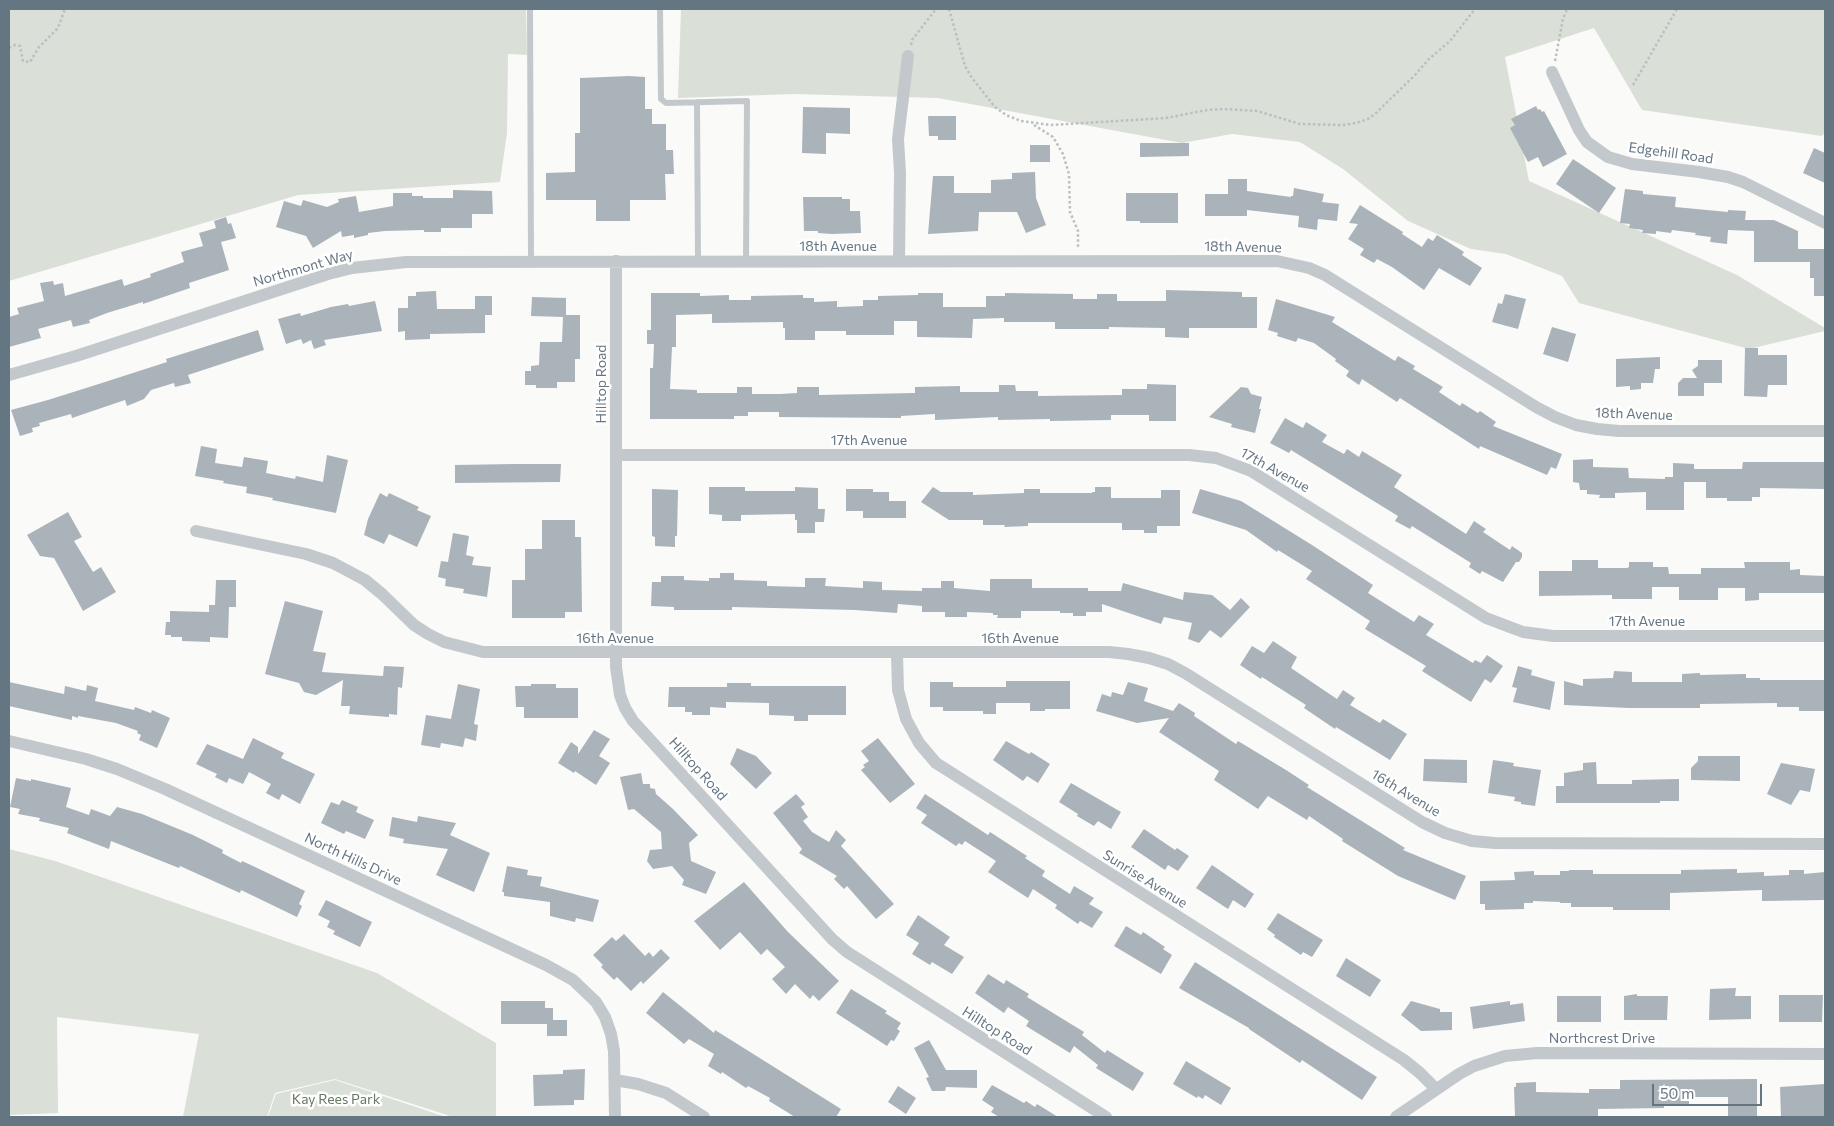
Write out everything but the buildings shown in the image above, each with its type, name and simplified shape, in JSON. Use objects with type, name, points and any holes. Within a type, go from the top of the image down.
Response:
[{"type":"street","points":[[899,261],[900,172],[898,139],[908,56]]},
{"type":"street","name":"Edgehill Road","points":[[1552,72],[1579,130],[1587,142],[1608,157],[1632,164],[1728,177],[1743,182],[1825,223]]},
{"type":"street","name":"Northmont Way","points":[[9,375],[76,356],[302,281],[352,268],[406,262],[616,261]]},
{"type":"street","name":"18th Avenue","points":[[616,261],[1262,261],[1293,264],[1308,268],[1325,276],[1536,407],[1576,425],[1619,431],[1825,431]]},
{"type":"street","name":"Hilltop Road","points":[[616,261],[617,682],[620,695],[633,720],[840,945],[864,964],[1106,1117]]},
{"type":"street","name":"17th Avenue","points":[[616,455],[1202,456],[1228,461],[1251,471],[1486,618],[1523,632],[1553,636],[1825,636]]},
{"type":"street","name":"16th Avenue","points":[[196,531],[306,554],[333,563],[365,580],[414,625],[444,642],[483,652],[1109,652],[1128,654],[1162,662],[1185,673],[1422,822],[1445,833],[1472,841],[1505,843],[1825,844]]},
{"type":"street","name":"Sunrise Avenue","points":[[897,653],[898,690],[906,718],[918,743],[936,763],[1404,1060],[1436,1090]]},
{"type":"street","name":"North Hills Drive","points":[[9,741],[86,759],[166,788],[560,972],[586,991],[596,1002],[605,1017],[614,1051],[615,1117]]},
{"type":"street","name":"Northcrest Drive","points":[[1396,1117],[1459,1074],[1474,1066],[1505,1056],[1520,1054],[1825,1054]]},
{"type":"street","points":[[615,1080],[638,1084],[666,1093],[704,1117]]},
{"type":"lane","points":[[530,9],[531,261]]},
{"type":"lane","points":[[660,9],[661,99],[666,103],[747,101],[746,261]]},
{"type":"lane","points":[[697,102],[698,261]]},
{"type":"path","points":[[9,48],[15,45],[20,46],[23,61],[30,62],[39,47],[58,28],[65,9]]},
{"type":"path","points":[[908,56],[912,40],[936,9]]},
{"type":"path","points":[[949,9],[965,66],[972,78],[996,107],[1006,115],[1033,124],[1053,137],[1063,154],[1069,174],[1070,212],[1078,231],[1078,247]]},
{"type":"path","points":[[1033,124],[1051,125],[1156,119],[1224,109],[1257,111],[1300,124],[1356,123],[1368,119],[1375,114],[1416,75],[1429,59],[1450,41],[1475,9]]},
{"type":"path","points":[[1552,72],[1563,19],[1567,9]]},
{"type":"path","points":[[1633,85],[1677,9]]},
{"type":"green space","points":[[9,9],[526,9],[527,55],[508,54],[507,133],[500,182],[298,195],[9,281]]},
{"type":"green space","points":[[681,9],[1825,9],[1825,132],[1822,136],[1642,110],[1594,28],[1505,57],[1529,181],[1737,275],[1825,328],[1825,331],[1749,349],[1579,303],[1562,276],[1506,254],[1471,249],[1408,221],[1343,169],[1300,142],[1232,134],[1182,143],[938,98],[794,94],[678,98]]},
{"type":"green space","points":[[9,849],[55,861],[377,973],[496,1043],[496,1117],[453,1117],[335,1079],[275,1093],[267,1117],[183,1117],[199,1034],[57,1017],[58,1113],[9,1115]]},
{"type":"green space","name":"Kay Rees Park","points":[[335,1080],[446,1117],[268,1117],[276,1094]]}]
